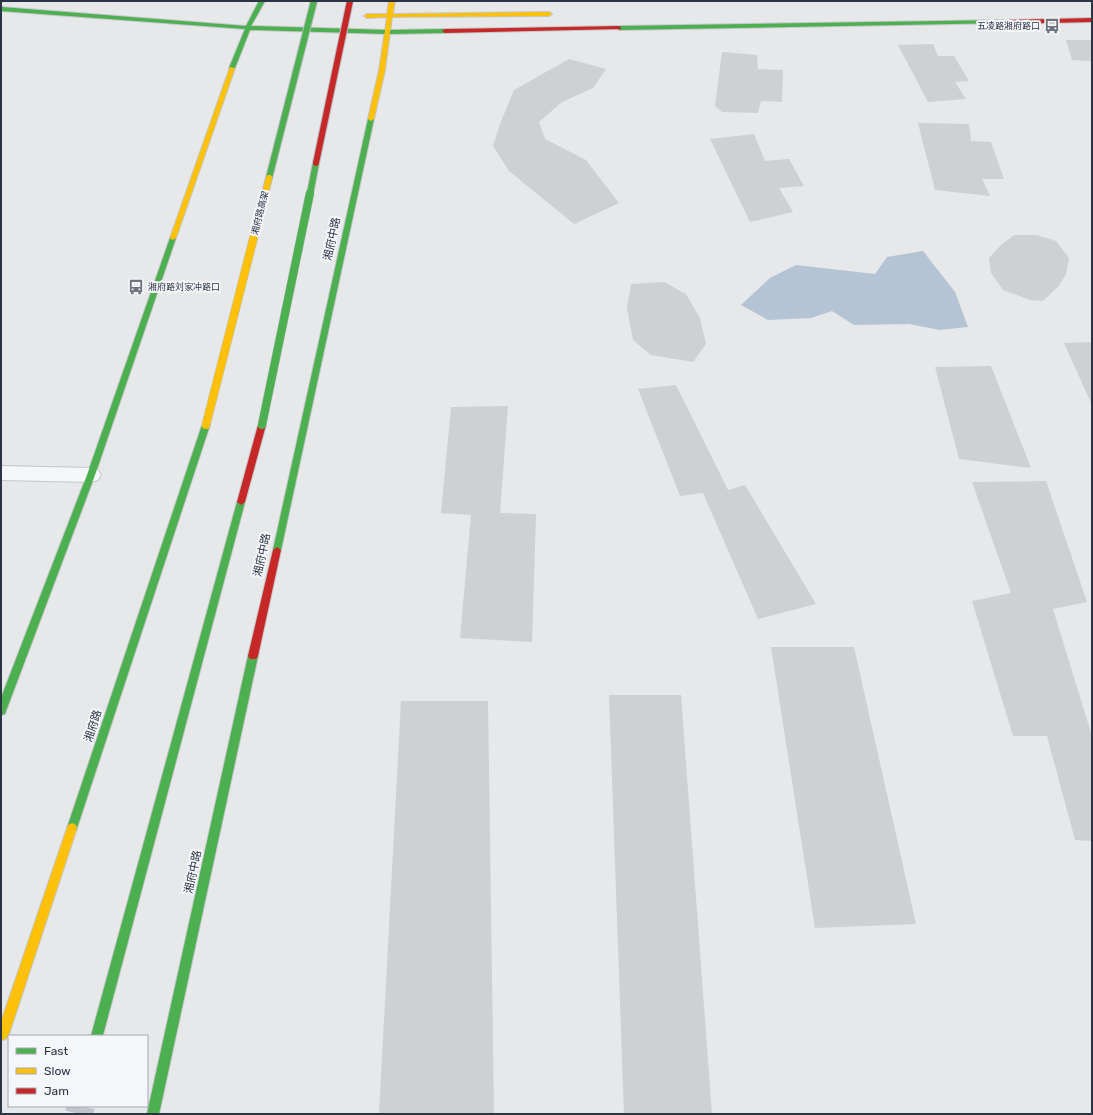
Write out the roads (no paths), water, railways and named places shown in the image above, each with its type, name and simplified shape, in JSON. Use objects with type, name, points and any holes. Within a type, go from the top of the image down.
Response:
[{"type":"main road","points":[[1,711],[91,475],[232,68],[253,16],[262,1]]},
{"type":"main road","name":"湘府路高架","points":[[206,425],[314,1]]},
{"type":"main road","points":[[97,1035],[262,425],[350,1]]},
{"type":"main road","name":"湘府中路","points":[[153,1114],[382,70],[392,1]]},
{"type":"main road","points":[[1,9],[248,28],[388,32],[1092,20]]},
{"type":"main road","points":[[341,16],[555,14]]},
{"type":"main road","points":[[301,16],[317,16]]},
{"type":"main road","name":"湘府路","points":[[3,1034],[206,425]]},
{"type":"street","points":[[1,473],[91,475]]},
{"type":"water","points":[[923,251],[955,292],[968,327],[940,330],[909,324],[854,325],[832,311],[811,318],[768,320],[741,305],[770,278],[796,265],[875,274],[887,257]]},
{"type":"tunnel","points":[[79,1114],[81,1107]]},
{"type":"place","name":"五凌路湘府路口","points":[[1052,26]]},
{"type":"place","name":"湘府路刘家冲路口","points":[[136,287]]}]
